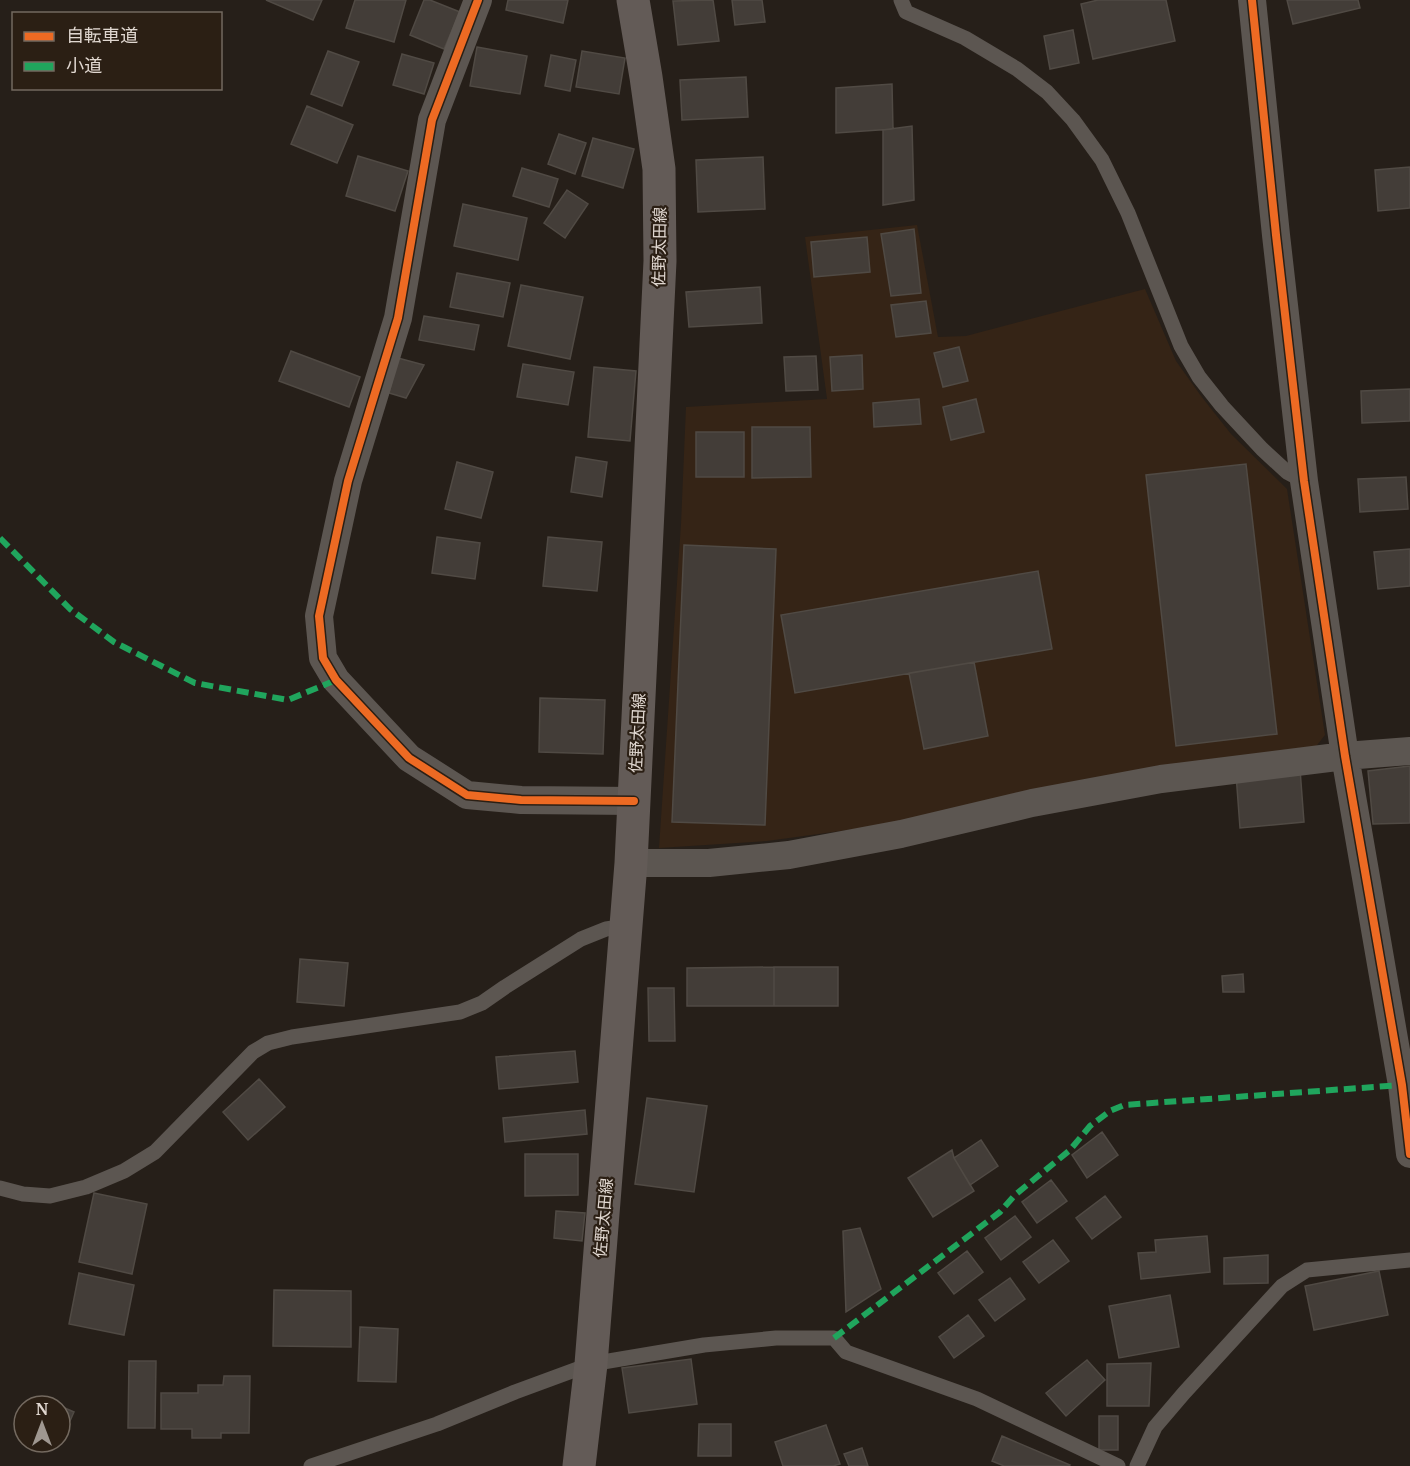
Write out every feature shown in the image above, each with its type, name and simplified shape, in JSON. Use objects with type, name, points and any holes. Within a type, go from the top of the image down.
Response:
[{"type":"main road","name":"佐野太田線","points":[[579,1466],[591,1364],[631,863],[660,261],[659,169],[633,0]]},
{"type":"street","points":[[478,0],[432,120],[398,318],[348,480],[319,616],[324,658],[336,680],[409,758],[467,795],[521,800],[634,801]]},
{"type":"street","points":[[1252,0],[1304,481],[1345,756],[1402,1085],[1410,1154]]},
{"type":"street","points":[[631,863],[709,863],[789,855],[901,834],[1032,803],[1161,779],[1345,756],[1410,751]]},
{"type":"lane","points":[[901,0],[906,12],[965,38],[1017,69],[1047,92],[1072,120],[1102,160],[1128,213],[1181,346],[1199,377],[1222,406],[1262,448],[1287,472],[1304,481]]},
{"type":"lane","points":[[0,1188],[23,1194],[50,1196],[96,1183],[124,1171],[155,1152],[253,1052],[268,1043],[292,1037],[460,1012],[482,1003],[581,939],[606,929],[626,927]]},
{"type":"lane","points":[[1137,1466],[1155,1427],[1282,1286],[1307,1270],[1410,1260]]},
{"type":"lane","points":[[311,1466],[437,1424],[591,1364],[705,1345],[776,1338],[834,1338],[846,1352],[977,1399],[1118,1466]]},
{"type":"shaded area","points":[[917,225],[938,337],[966,336],[1145,289],[1176,361],[1231,434],[1287,489],[1325,735],[1314,749],[855,829],[767,841],[659,848],[681,524],[686,407],[827,399],[805,237]]},
{"type":"building","points":[[266,0],[322,0],[313,20]]},
{"type":"building","points":[[355,0],[406,0],[394,42],[346,28]]},
{"type":"building","points":[[424,0],[430,0],[460,12],[444,49],[410,35]]},
{"type":"building","points":[[508,0],[568,0],[563,23],[506,10]]},
{"type":"building","points":[[713,0],[719,41],[678,45],[673,1]]},
{"type":"building","points":[[732,0],[762,0],[765,22],[735,25]]},
{"type":"building","points":[[1098,0],[1166,0],[1175,41],[1093,59],[1081,4]]},
{"type":"building","points":[[1287,0],[1358,0],[1360,8],[1293,24]]},
{"type":"building","points":[[1073,30],[1079,63],[1050,69],[1044,36]]},
{"type":"building","points":[[477,47],[527,56],[520,94],[470,86]]},
{"type":"building","points":[[328,51],[359,62],[342,106],[311,94]]},
{"type":"building","points":[[582,51],[625,58],[619,94],[576,87]]},
{"type":"building","points":[[402,54],[434,63],[424,94],[393,85]]},
{"type":"building","points":[[551,55],[576,60],[570,91],[545,86]]},
{"type":"building","points":[[746,77],[748,117],[682,120],[680,80]]},
{"type":"building","points":[[892,84],[893,129],[836,133],[836,88]]},
{"type":"building","points":[[307,106],[353,125],[337,163],[291,144]]},
{"type":"building","points":[[912,126],[914,200],[883,205],[883,130]]},
{"type":"building","points":[[559,134],[586,143],[575,174],[548,164]]},
{"type":"building","points":[[593,138],[634,149],[623,188],[582,176]]},
{"type":"building","points":[[358,156],[408,171],[395,211],[346,196]]},
{"type":"building","points":[[763,157],[765,209],[698,212],[696,160]]},
{"type":"building","points":[[1410,167],[1410,208],[1378,211],[1375,170]]},
{"type":"building","points":[[522,168],[558,179],[549,207],[513,196]]},
{"type":"building","points":[[567,190],[588,204],[565,238],[544,223]]},
{"type":"building","points":[[463,204],[527,218],[518,260],[454,246]]},
{"type":"building","points":[[914,229],[921,293],[891,296],[881,234]]},
{"type":"building","points":[[867,237],[870,272],[814,277],[811,242]]},
{"type":"building","points":[[457,273],[510,283],[503,317],[450,307]]},
{"type":"building","points":[[521,285],[583,297],[570,359],[508,346]]},
{"type":"building","points":[[760,287],[762,323],[689,327],[686,292]]},
{"type":"building","points":[[926,301],[931,333],[896,337],[891,305]]},
{"type":"building","points":[[424,316],[479,325],[474,350],[419,340]]},
{"type":"building","points":[[959,347],[968,381],[943,387],[934,353]]},
{"type":"building","points":[[291,351],[360,377],[349,407],[279,381]]},
{"type":"building","points":[[862,355],[863,389],[832,391],[830,357]]},
{"type":"building","points":[[816,356],[818,390],[786,391],[784,357]]},
{"type":"building","points":[[398,358],[424,365],[406,398],[389,393]]},
{"type":"building","points":[[523,364],[574,372],[568,405],[517,397]]},
{"type":"building","points":[[594,367],[636,371],[630,441],[588,437]]},
{"type":"building","points":[[1410,389],[1410,421],[1362,423],[1361,391]]},
{"type":"building","points":[[919,399],[921,424],[874,427],[873,403]]},
{"type":"building","points":[[976,399],[984,432],[951,440],[943,407]]},
{"type":"building","points":[[752,427],[810,427],[811,477],[752,478]]},
{"type":"building","points":[[696,432],[744,432],[744,477],[696,477]]},
{"type":"building","points":[[576,457],[607,462],[602,497],[571,492]]},
{"type":"building","points":[[457,462],[493,472],[481,518],[445,509]]},
{"type":"building","points":[[1246,464],[1277,734],[1176,746],[1146,475]]},
{"type":"building","points":[[1406,477],[1408,509],[1360,512],[1358,479]]},
{"type":"building","points":[[437,537],[480,543],[475,579],[432,573]]},
{"type":"building","points":[[548,537],[602,542],[597,591],[543,586]]},
{"type":"building","points":[[684,545],[776,549],[765,825],[672,822]]},
{"type":"building","points":[[1410,549],[1410,586],[1378,589],[1374,552]]},
{"type":"building","points":[[1038,571],[1052,649],[795,693],[781,615]]},
{"type":"building","points":[[974,662],[988,736],[924,749],[909,673]]},
{"type":"building","points":[[540,698],[605,700],[603,754],[539,752]]},
{"type":"building","points":[[1410,766],[1410,823],[1373,824],[1368,771]]},
{"type":"building","points":[[1300,769],[1304,822],[1240,828],[1236,774]]},
{"type":"building","points":[[300,959],[348,963],[344,1006],[297,1002]]},
{"type":"building","points":[[774,967],[774,1006],[687,1006],[687,968]]},
{"type":"building","points":[[774,967],[838,967],[838,1006],[774,1006]]},
{"type":"building","points":[[1243,974],[1244,992],[1223,992],[1222,976]]},
{"type":"building","points":[[648,988],[674,988],[675,1041],[649,1041]]},
{"type":"building","points":[[575,1051],[578,1082],[499,1089],[496,1057]]},
{"type":"building","points":[[259,1079],[285,1107],[248,1140],[223,1112]]},
{"type":"building","points":[[647,1098],[707,1106],[694,1192],[635,1184]]},
{"type":"building","points":[[585,1110],[587,1134],[505,1142],[503,1118]]},
{"type":"building","points":[[1102,1132],[1118,1155],[1087,1178],[1072,1155]]},
{"type":"building","points":[[981,1140],[998,1166],[970,1185],[954,1158]]},
{"type":"building","points":[[952,1150],[954,1158],[974,1191],[933,1217],[908,1178]]},
{"type":"building","points":[[525,1154],[578,1154],[578,1195],[525,1196]]},
{"type":"building","points":[[1051,1180],[1067,1201],[1037,1223],[1022,1202]]},
{"type":"building","points":[[94,1193],[147,1204],[132,1274],[79,1262]]},
{"type":"building","points":[[1105,1196],[1121,1217],[1092,1239],[1076,1218]]},
{"type":"building","points":[[556,1211],[585,1213],[582,1241],[554,1238]]},
{"type":"building","points":[[1015,1216],[1031,1237],[1001,1260],[985,1238]]},
{"type":"building","points":[[860,1228],[881,1289],[846,1312],[843,1231]]},
{"type":"building","points":[[1207,1236],[1210,1272],[1141,1279],[1138,1253],[1156,1252],[1155,1240]]},
{"type":"building","points":[[1053,1240],[1069,1261],[1039,1283],[1023,1262]]},
{"type":"building","points":[[967,1251],[983,1272],[954,1294],[938,1273]]},
{"type":"building","points":[[1268,1255],[1268,1283],[1224,1284],[1224,1258]]},
{"type":"building","points":[[1379,1271],[1388,1315],[1314,1330],[1305,1286]]},
{"type":"building","points":[[79,1273],[134,1285],[124,1335],[69,1324]]},
{"type":"building","points":[[1010,1278],[1025,1299],[995,1321],[979,1300]]},
{"type":"building","points":[[274,1290],[351,1291],[351,1347],[273,1346]]},
{"type":"building","points":[[1170,1295],[1179,1347],[1119,1358],[1109,1306]]},
{"type":"building","points":[[968,1315],[984,1336],[954,1358],[939,1337]]},
{"type":"building","points":[[360,1327],[398,1329],[396,1382],[358,1381]]},
{"type":"building","points":[[691,1359],[697,1404],[629,1413],[622,1368]]},
{"type":"building","points":[[1087,1360],[1105,1380],[1066,1416],[1046,1393]]},
{"type":"building","points":[[129,1361],[156,1361],[155,1428],[128,1428]]},
{"type":"building","points":[[1151,1363],[1149,1406],[1107,1406],[1107,1364]]},
{"type":"building","points":[[224,1376],[250,1376],[249,1433],[221,1433],[221,1438],[192,1438],[192,1429],[161,1429],[161,1393],[198,1393],[198,1385],[223,1385]]},
{"type":"building","points":[[1099,1416],[1118,1416],[1118,1450],[1099,1450]]},
{"type":"building","points":[[699,1424],[731,1424],[731,1456],[698,1456]]},
{"type":"building","points":[[826,1425],[840,1464],[783,1466],[775,1442]]},
{"type":"building","points":[[1002,1436],[1070,1465],[1004,1466],[992,1461]]},
{"type":"building","points":[[862,1448],[868,1466],[849,1466],[844,1454]]},
{"type":"marked path","points":[[0,538],[70,609],[114,642],[195,683],[288,700],[336,680]]},
{"type":"marked path","points":[[834,1338],[1000,1212],[1015,1195],[1070,1150],[1090,1126],[1110,1111],[1124,1105],[1402,1085]]},
{"type":"cycle path","points":[[478,0],[432,120],[398,318],[348,481],[319,616],[323,658],[336,680],[409,758],[467,795],[521,800],[634,801]]},
{"type":"cycle path","points":[[1252,0],[1304,481],[1345,756],[1402,1085],[1410,1154]]}]
